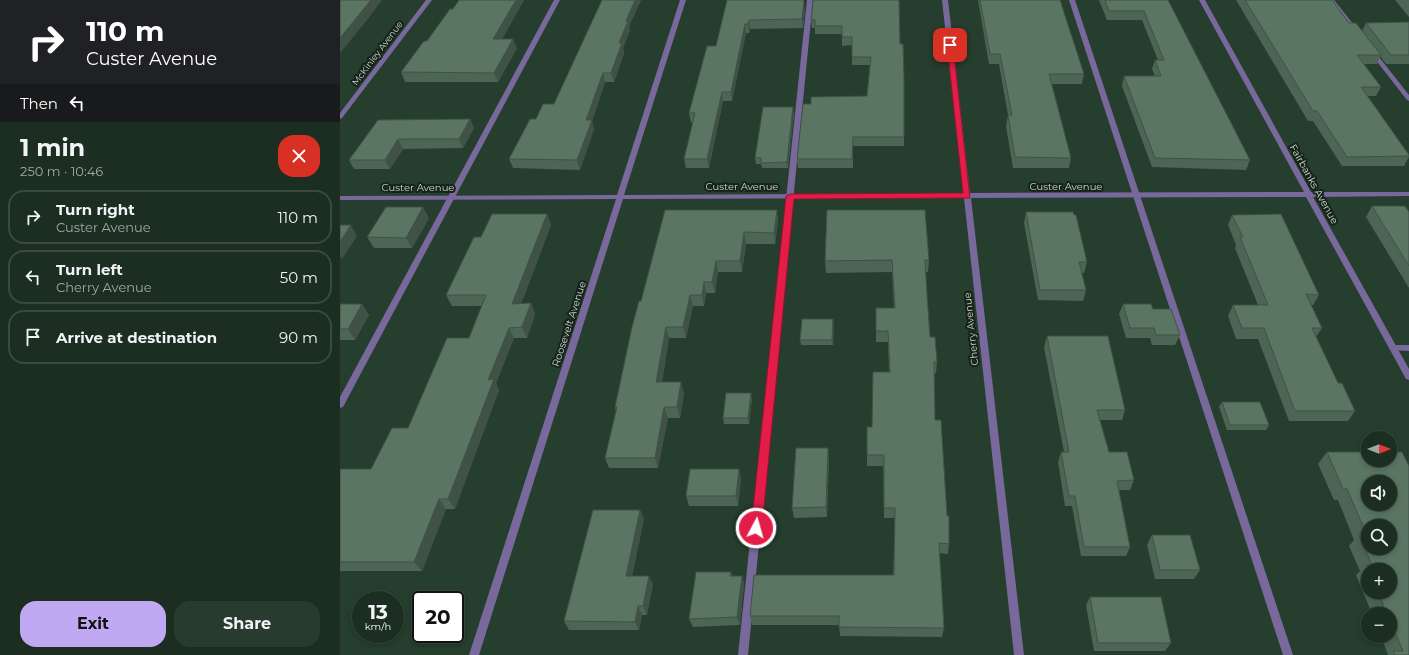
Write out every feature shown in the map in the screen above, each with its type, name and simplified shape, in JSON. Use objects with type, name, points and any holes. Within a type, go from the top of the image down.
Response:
[{"type":"street","name":"McKinley Avenue","points":[[340,117],[429,0]]},
{"type":"street","points":[[340,405],[557,0]]},
{"type":"street","name":"Roosevelt Avenue","points":[[474,655],[683,0]]},
{"type":"street","points":[[743,655],[810,0]]},
{"type":"street","name":"Cherry Avenue","points":[[945,0],[1019,655]]},
{"type":"street","points":[[1072,0],[1288,655]]},
{"type":"street","name":"Fairbanks Avenue","points":[[1202,0],[1409,377]]},
{"type":"street","points":[[1331,0],[1360,37]]},
{"type":"street","points":[[1370,50],[1409,99]]},
{"type":"street","name":"Custer Avenue","points":[[340,198],[1409,194]]},
{"type":"street","points":[[1393,348],[1409,348]]},
{"type":"building","points":[[340,0],[371,0],[340,38]]},
{"type":"building","points":[[459,0],[516,0],[493,39],[513,39],[494,73],[401,72],[424,41],[427,41],[450,9],[453,9]]},
{"type":"building","points":[[602,0],[635,0],[626,21],[628,21],[619,43],[622,43],[611,73],[603,73],[586,120],[592,120],[577,160],[509,159],[530,119],[536,119],[543,104],[554,104]]},
{"type":"building","points":[[727,0],[804,0],[802,19],[749,20],[748,24],[745,24],[731,92],[722,92],[707,159],[684,159],[695,113],[689,113],[707,46],[716,46]]},
{"type":"building","points":[[813,0],[899,0],[900,44],[903,44],[904,137],[853,137],[852,159],[797,159],[803,104],[811,104],[811,97],[867,96],[871,57],[852,57],[852,37],[842,37],[842,26],[815,26],[815,20],[811,20]]},
{"type":"building","points":[[980,0],[1060,0],[1084,74],[1049,74],[1071,158],[1015,157],[1008,115],[1012,115],[1000,54],[990,54]]},
{"type":"building","points":[[1105,0],[1168,0],[1250,160],[1155,158],[1124,76],[1161,76],[1155,60],[1164,60],[1144,11],[1109,11]]},
{"type":"building","points":[[1245,0],[1332,0],[1349,23],[1356,23],[1381,55],[1357,55],[1381,87],[1361,87],[1409,156],[1347,157],[1317,111],[1313,111]]},
{"type":"building","points":[[1409,22],[1409,55],[1391,55],[1366,23]]},
{"type":"building","points":[[763,107],[793,107],[787,162],[761,163],[761,158],[755,158]]},
{"type":"building","points":[[470,119],[459,139],[398,139],[385,160],[349,160],[378,120]]},
{"type":"building","points":[[1372,206],[1405,206],[1409,212],[1409,266]]},
{"type":"building","points":[[386,207],[423,207],[406,238],[367,237]]},
{"type":"building","points":[[665,210],[777,210],[774,233],[744,232],[740,261],[716,261],[712,282],[704,282],[702,295],[690,295],[683,327],[666,327],[656,382],[681,382],[677,407],[664,407],[655,458],[605,458],[617,407],[615,407],[632,327],[639,301],[641,301]]},
{"type":"building","points":[[827,210],[925,210],[929,260],[925,260],[930,337],[935,337],[937,362],[934,362],[935,420],[941,420],[947,516],[949,516],[949,544],[939,543],[944,628],[839,627],[839,616],[750,616],[754,575],[894,575],[895,508],[884,508],[884,455],[867,455],[867,427],[872,427],[873,372],[890,372],[888,331],[876,331],[876,308],[895,308],[892,260],[825,261]]},
{"type":"building","points":[[1026,212],[1073,212],[1074,215],[1076,215],[1087,262],[1079,262],[1086,290],[1040,290]]},
{"type":"building","points":[[492,214],[547,214],[512,304],[531,303],[522,327],[509,328],[488,380],[494,379],[448,499],[439,499],[414,562],[340,562],[340,469],[371,469],[392,428],[408,428],[447,338],[469,338],[486,295],[446,295],[474,237],[481,237]]},
{"type":"building","points":[[1281,214],[1319,295],[1306,294],[1322,328],[1312,328],[1338,383],[1342,383],[1355,411],[1295,411],[1264,328],[1242,328],[1233,305],[1268,305],[1240,237],[1243,237],[1232,215]]},
{"type":"building","points":[[340,225],[351,225],[340,242]]},
{"type":"building","points":[[340,304],[362,304],[348,329],[340,329]]},
{"type":"building","points":[[1123,304],[1151,304],[1153,309],[1171,309],[1180,335],[1156,335],[1154,328],[1130,328]]},
{"type":"building","points":[[802,319],[833,319],[832,340],[800,340]]},
{"type":"building","points":[[1047,336],[1108,336],[1125,410],[1097,410],[1109,452],[1127,452],[1134,480],[1117,481],[1130,547],[1084,547],[1075,496],[1069,496],[1061,452],[1069,452]]},
{"type":"building","points":[[726,393],[751,393],[748,418],[723,418]]},
{"type":"building","points":[[1222,402],[1260,402],[1269,425],[1230,425]]},
{"type":"building","points":[[796,448],[828,448],[826,507],[792,508]]},
{"type":"building","points":[[1327,452],[1361,452],[1361,467],[1397,467],[1397,452],[1402,452],[1409,466],[1409,655],[1395,655],[1393,651],[1403,651],[1397,637],[1397,607],[1384,607],[1381,599],[1397,599],[1397,563],[1371,563],[1368,555],[1397,555],[1397,519],[1361,519],[1361,521],[1347,489],[1343,489]]},
{"type":"building","points":[[690,469],[739,469],[736,496],[686,496]]},
{"type":"building","points":[[593,510],[640,510],[626,576],[649,576],[643,606],[638,606],[635,622],[564,621]]},
{"type":"building","points":[[1152,535],[1190,535],[1200,570],[1160,570]]},
{"type":"building","points":[[696,572],[731,572],[730,576],[742,576],[737,617],[689,619]]},
{"type":"building","points":[[1090,597],[1161,597],[1171,643],[1098,643]]},
{"type":"route","points":[[756,528],[790,196],[967,196],[950,45]]}]
